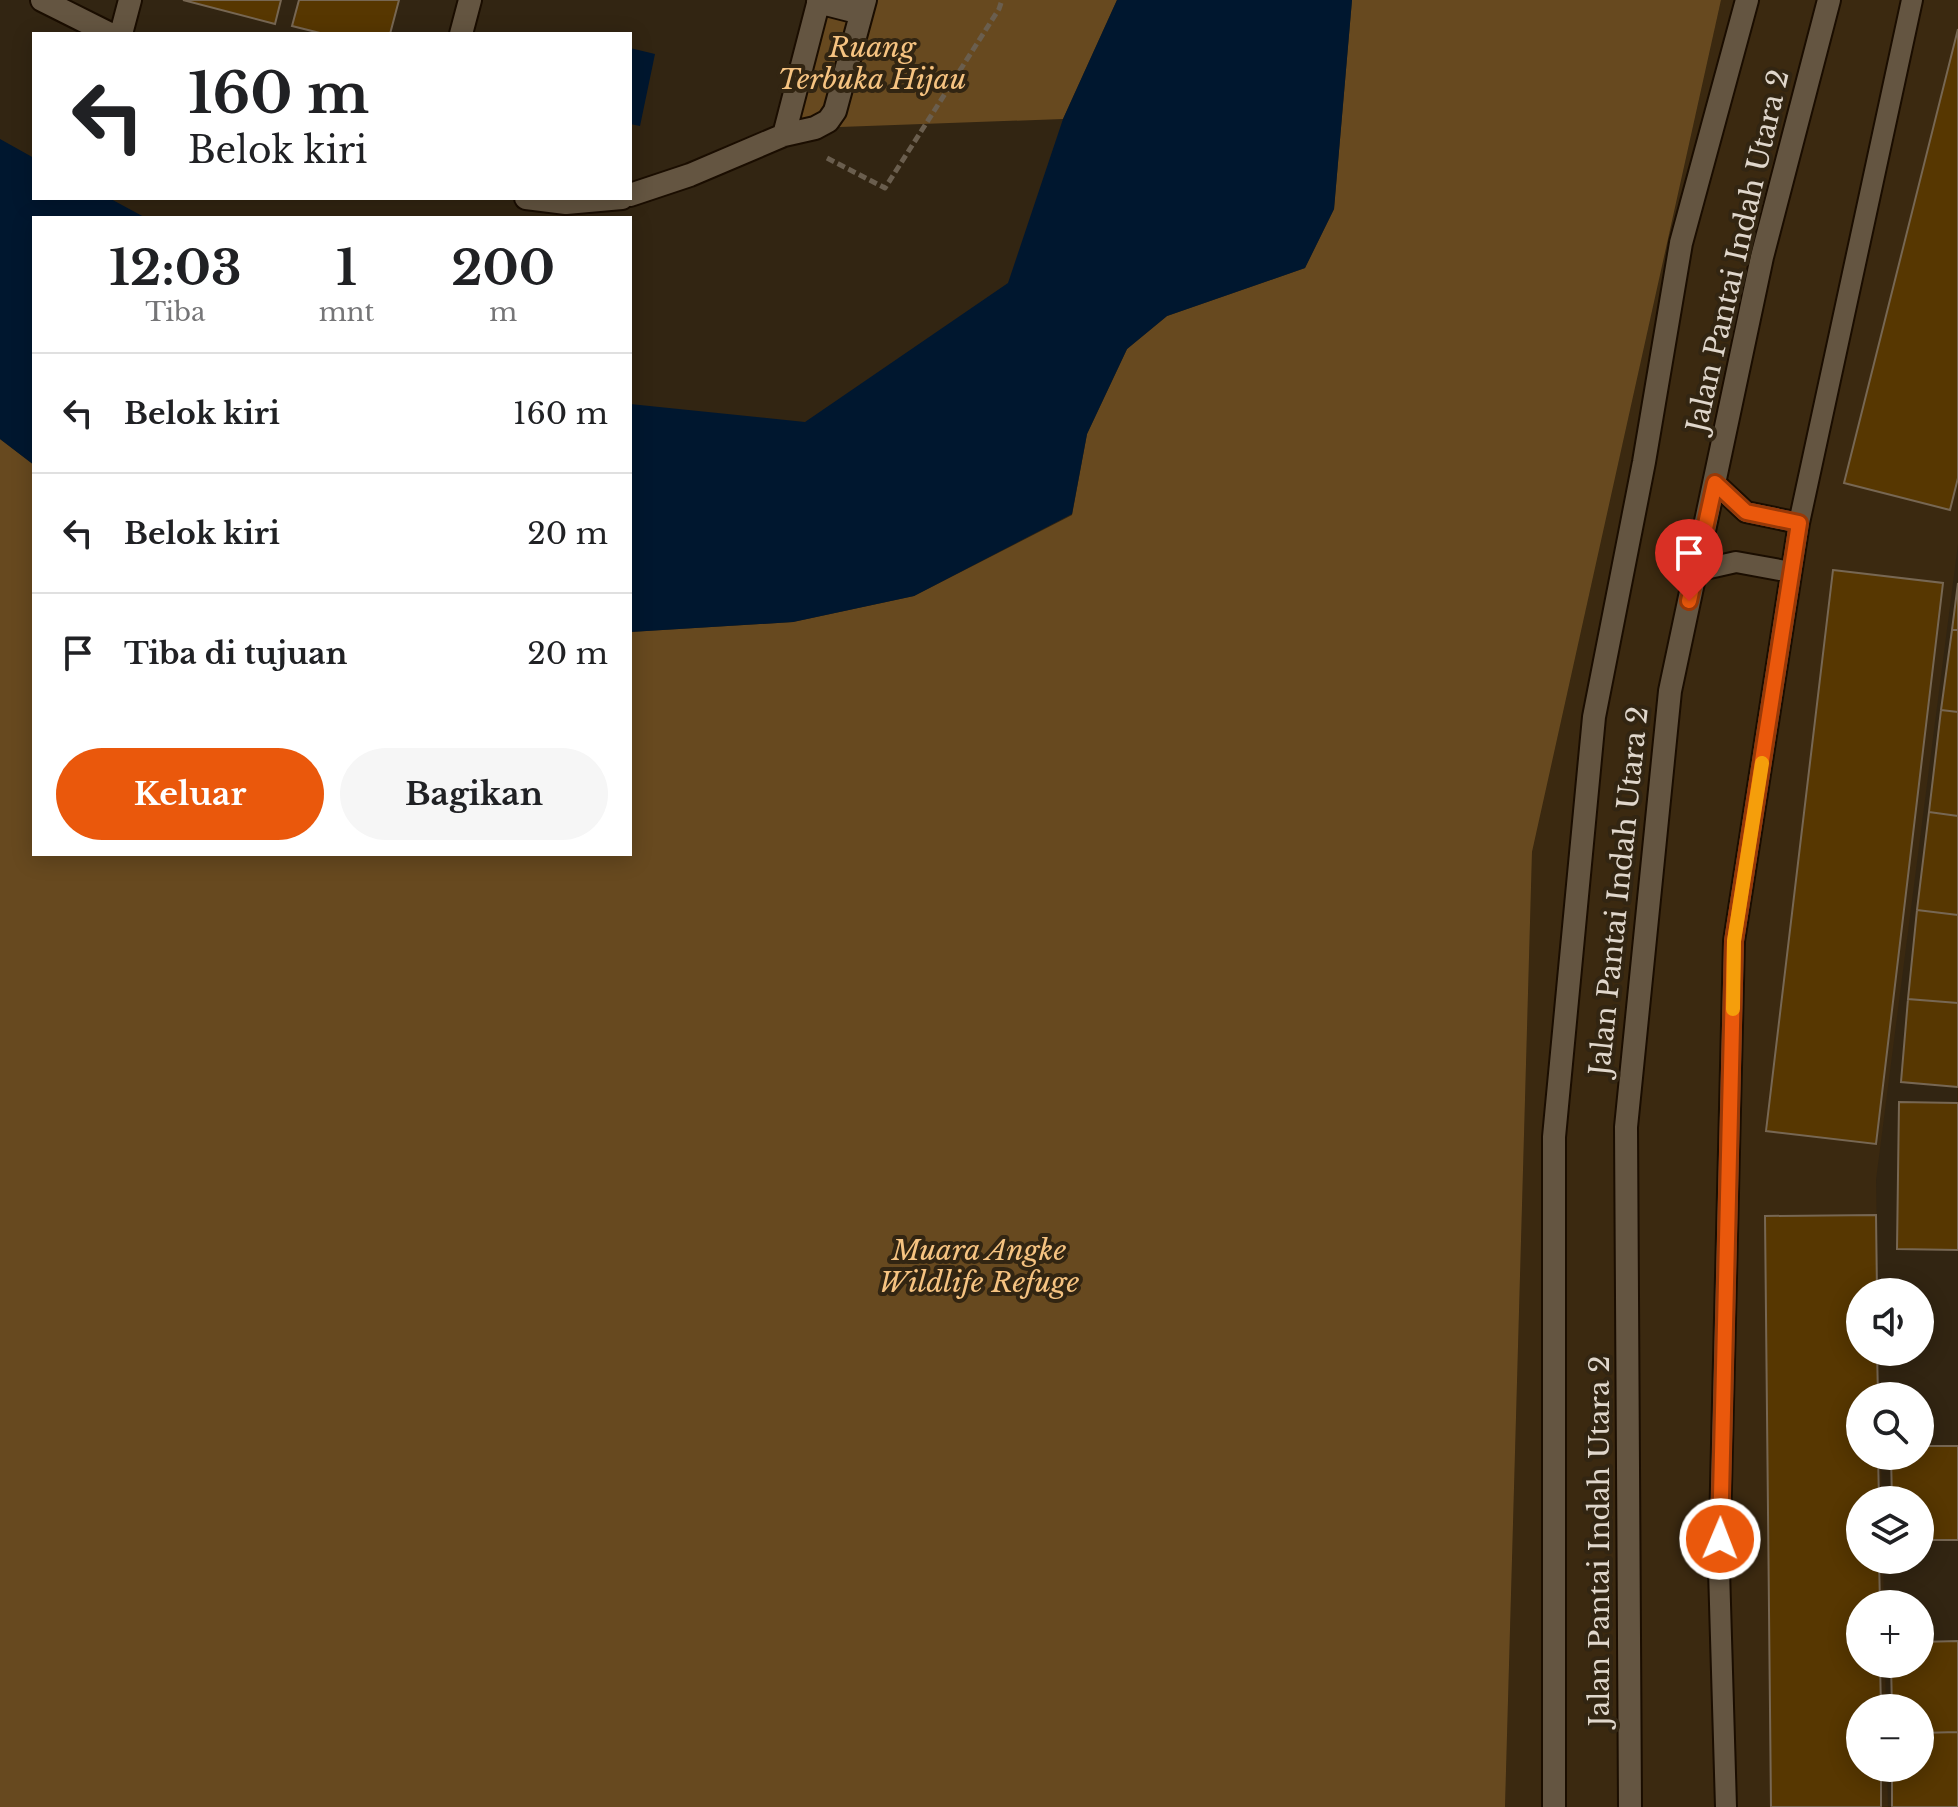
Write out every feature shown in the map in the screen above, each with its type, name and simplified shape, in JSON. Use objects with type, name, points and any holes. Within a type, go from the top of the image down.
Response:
[{"type":"street","points":[[42,0],[106,32]]},
{"type":"street","points":[[122,32],[130,0]]},
{"type":"street","points":[[462,32],[470,0]]},
{"type":"street","name":"Jalan Pantai Indah Utara 2","points":[[1554,1807],[1554,1137],[1594,717],[1644,462],[1681,243],[1747,0]]},
{"type":"street","name":"Jalan Pantai Indah Utara 2","points":[[1630,1807],[1626,1127],[1670,691],[1762,257],[1829,0]]},
{"type":"street","points":[[632,194],[828,121],[835,111],[863,7],[818,1],[784,135]]},
{"type":"street","points":[[542,200],[566,203],[600,200]]},
{"type":"lane","points":[[1726,1807],[1719,1570],[1734,941],[1799,523],[1912,0]]},
{"type":"lane","points":[[1715,483],[1746,512],[1799,523]]},
{"type":"lane","points":[[1696,571],[1736,562],[1791,572]]},
{"type":"path","points":[[784,135],[885,188],[1002,0]]},
{"type":"shaded area","points":[[1721,0],[1958,0],[1958,544],[1876,1180],[1878,1278],[1846,1278],[1846,1366],[1879,1366],[1880,1382],[1846,1382],[1846,1470],[1881,1470],[1882,1486],[1846,1486],[1846,1574],[1883,1574],[1884,1590],[1846,1590],[1846,1678],[1885,1678],[1886,1694],[1846,1694],[1846,1782],[1887,1782],[1888,1807],[1505,1807],[1532,852]]},
{"type":"green space","name":"Ruang Terbuka Hijau","points":[[823,0],[1117,0],[1063,119],[785,129]]},
{"type":"green space","name":"Muara Angke Wildlife Refuge","points":[[1352,0],[1721,0],[1532,852],[1505,1807],[0,1807],[0,439],[32,463],[32,856],[632,856],[632,632],[793,622],[914,596],[1072,515],[1087,434],[1127,349],[1167,316],[1305,268],[1334,209]]},
{"type":"water","points":[[1117,0],[1352,0],[1334,209],[1305,268],[1167,316],[1127,349],[1087,434],[1072,514],[914,596],[793,622],[632,632],[632,404],[805,422],[1008,283],[1063,119]]},
{"type":"water","points":[[632,48],[655,54],[640,126],[632,124]]},
{"type":"water","points":[[0,139],[32,157],[32,200],[113,200],[142,216],[32,216],[32,463],[0,439]]},
{"type":"building","points":[[183,0],[281,0],[275,24]]},
{"type":"building","points":[[299,0],[399,0],[391,32],[316,32],[292,26]]},
{"type":"building","points":[[1958,29],[1958,478],[1950,510],[1844,483]]},
{"type":"building","points":[[1833,570],[1943,583],[1876,1144],[1766,1131]]},
{"type":"building","points":[[1958,583],[1958,630],[1952,630]]},
{"type":"building","points":[[1952,630],[1958,630],[1958,712],[1941,710]]},
{"type":"building","points":[[1941,710],[1958,712],[1958,816],[1929,812]]},
{"type":"building","points":[[1929,812],[1958,816],[1958,915],[1917,910]]},
{"type":"building","points":[[1917,910],[1958,915],[1958,1003],[1908,999]]},
{"type":"building","points":[[1908,999],[1958,1003],[1958,1087],[1901,1082]]},
{"type":"building","points":[[1899,1102],[1958,1103],[1958,1250],[1897,1249]]},
{"type":"building","points":[[1876,1215],[1877,1278],[1846,1278],[1846,1366],[1877,1366],[1878,1382],[1846,1382],[1846,1470],[1878,1470],[1879,1486],[1846,1486],[1846,1574],[1879,1574],[1880,1590],[1846,1590],[1846,1678],[1880,1678],[1881,1694],[1846,1694],[1846,1782],[1881,1782],[1881,1807],[1771,1807],[1765,1216]]},
{"type":"building","points":[[1934,1446],[1958,1446],[1958,1540],[1934,1540],[1934,1486],[1892,1486],[1891,1470],[1934,1470]]},
{"type":"building","points":[[1958,1641],[1958,1732],[1934,1733],[1934,1694],[1892,1694],[1891,1678],[1934,1678],[1934,1642]]},
{"type":"building","points":[[1958,1732],[1958,1807],[1892,1807],[1892,1782],[1934,1782],[1934,1733]]},
{"type":"slow traffic","points":[[1733,1009],[1734,941],[1762,763]]},
{"type":"route","points":[[1689,601],[1715,483],[1746,512],[1799,523],[1734,941],[1720,1539]]}]
